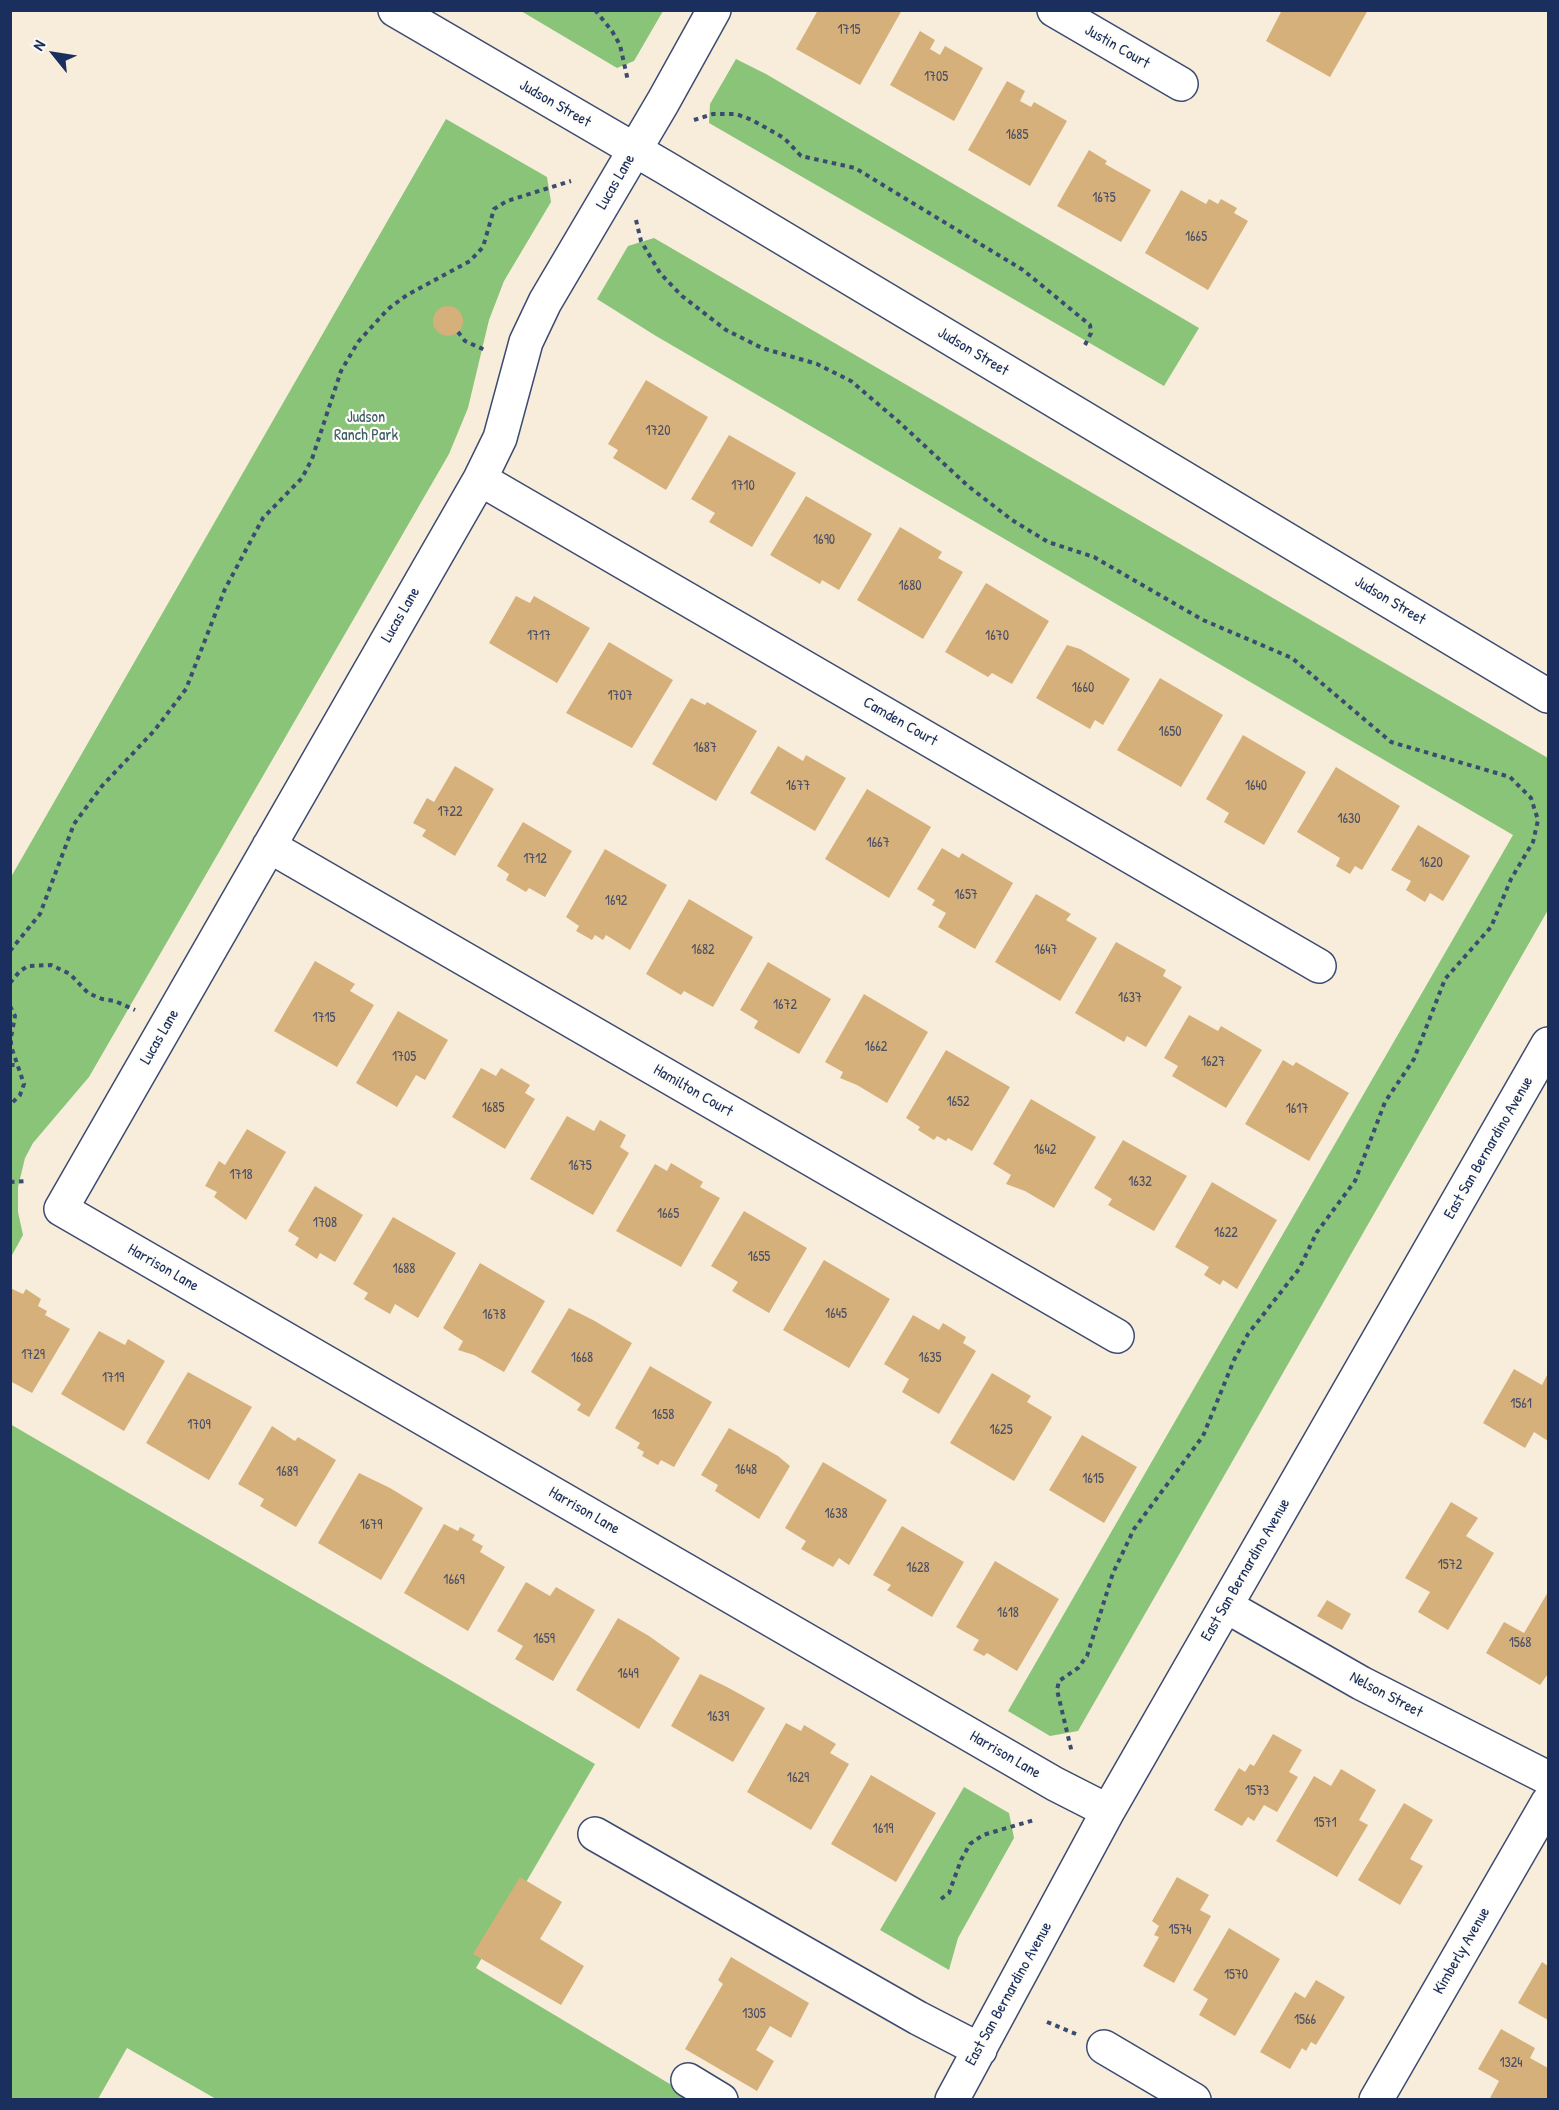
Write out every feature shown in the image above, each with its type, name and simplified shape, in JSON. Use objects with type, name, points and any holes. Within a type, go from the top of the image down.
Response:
[{"type":"street","name":"Judson Street","points":[[395,10],[635,150],[1548,696]]},
{"type":"street","name":"Lucas Lane","points":[[62,1209],[480,478],[500,438],[526,342],[545,302],[714,10]]},
{"type":"street","name":"Justin Court","points":[[1054,10],[1181,84]]},
{"type":"street","name":"Camden Court","points":[[480,478],[1319,966]]},
{"type":"street","name":"Hamilton Court","points":[[269,846],[1117,1336]]},
{"type":"street","name":"East San Bernardino Avenue","points":[[952,2100],[1108,1811],[1548,1044]]},
{"type":"street","name":"Harrison Lane","points":[[62,1209],[1055,1784],[1108,1811]]},
{"type":"street","name":"Nelson Street","points":[[1226,1606],[1361,1683],[1548,1778]]},
{"type":"street","name":"Kimberly Avenue","points":[[1376,2100],[1548,1802]]},
{"type":"street","points":[[595,1834],[918,2018],[980,2050]]},
{"type":"street","points":[[1104,2047],[1194,2100]]},
{"type":"street","points":[[688,2080],[721,2100]]},
{"type":"path","points":[[595,10],[620,45],[627,81]]},
{"type":"path","points":[[694,120],[713,114],[736,114],[784,138],[801,156],[855,168],[1023,270],[1090,326],[1091,333],[1085,345]]},
{"type":"path","points":[[10,951],[40,914],[74,824],[102,786],[154,731],[186,690],[225,589],[263,518],[302,478],[312,459],[341,372],[358,342],[388,309],[407,295],[470,261],[483,247],[494,209],[507,201],[571,181]]},
{"type":"path","points":[[458,332],[465,341],[485,350]]},
{"type":"path","points":[[10,983],[20,971],[28,966],[51,965],[70,974],[88,993],[102,999],[116,1001],[135,1010]]},
{"type":"path","points":[[10,1006],[15,1016],[11,1046],[21,1074],[23,1089],[10,1105]]},
{"type":"path","points":[[10,1065],[17,1065]]},
{"type":"path","points":[[10,1182],[26,1181]]},
{"type":"path","points":[[941,1899],[949,1893],[961,1860],[970,1844],[984,1835],[1034,1820]]},
{"type":"green space","points":[[521,11],[663,11],[634,61],[617,68]]},
{"type":"green space","points":[[736,59],[766,74],[1199,328],[1164,386],[709,123],[710,104]]},
{"type":"green space","name":"Judson Ranch Park","points":[[446,119],[547,177],[551,202],[504,281],[489,320],[468,408],[449,454],[89,1077],[33,1143],[25,1158],[18,1187],[18,1212],[23,1235],[11,1257],[11,877]]},
{"type":"green space","points":[[654,238],[1548,758],[1548,910],[1078,1731],[1050,1736],[1008,1711],[1513,835],[656,336],[597,299],[628,246]]},
{"type":"green space","points":[[10,1424],[595,1764],[476,1968],[695,2099],[216,2099],[127,2048],[98,2099],[11,2099]]},
{"type":"green space","points":[[964,1787],[1009,1813],[1014,1838],[958,1938],[949,1970],[880,1930]]},
{"type":"building","points":[[818,10],[902,10],[860,85],[796,49]]},
{"type":"building","points":[[1282,10],[1368,10],[1330,77],[1266,41]]},
{"type":"building","points":[[920,31],[935,40],[930,49],[940,55],[945,46],[983,68],[954,121],[890,85]]},
{"type":"building","points":[[1007,81],[1025,91],[1020,101],[1031,107],[1034,102],[1067,121],[1030,186],[968,150]]},
{"type":"building","points":[[1089,150],[1107,161],[1105,164],[1151,190],[1121,242],[1057,206]]},
{"type":"building","points":[[1181,190],[1206,204],[1209,199],[1218,204],[1221,199],[1237,208],[1234,213],[1248,221],[1208,290],[1145,253]]},
{"type":"building","points":[[448,306],[459,310],[463,321],[459,332],[448,336],[437,332],[433,321],[437,310]]},
{"type":"building","points":[[646,380],[708,417],[666,490],[613,458],[618,450],[608,444]]},
{"type":"building","points":[[729,435],[796,473],[752,547],[709,522],[715,513],[691,499]]},
{"type":"building","points":[[806,496],[872,534],[839,590],[822,580],[820,584],[770,555]]},
{"type":"building","points":[[900,527],[942,552],[938,558],[963,572],[923,639],[857,600]]},
{"type":"building","points":[[986,583],[1049,621],[1012,684],[992,673],[988,677],[945,652]]},
{"type":"building","points":[[516,596],[530,603],[534,596],[590,628],[557,683],[489,643]]},
{"type":"building","points":[[609,642],[673,680],[632,748],[566,713]]},
{"type":"building","points":[[1067,645],[1080,649],[1130,679],[1103,725],[1095,720],[1090,729],[1036,698]]},
{"type":"building","points":[[1160,678],[1223,715],[1181,787],[1117,750]]},
{"type":"building","points":[[691,698],[705,705],[707,702],[757,731],[716,801],[652,764]]},
{"type":"building","points":[[1243,735],[1306,772],[1264,845],[1224,822],[1229,813],[1206,799]]},
{"type":"building","points":[[778,746],[803,761],[806,755],[846,778],[815,831],[750,793]]},
{"type":"building","points":[[455,766],[494,789],[455,856],[422,836],[426,830],[413,823],[427,798],[434,802]]},
{"type":"building","points":[[1336,767],[1400,806],[1362,870],[1355,866],[1350,874],[1336,866],[1340,858],[1297,832]]},
{"type":"building","points":[[867,789],[931,827],[889,898],[825,859]]},
{"type":"building","points":[[523,822],[572,851],[545,897],[529,888],[526,892],[506,880],[509,874],[497,866]]},
{"type":"building","points":[[1418,825],[1470,856],[1443,901],[1430,893],[1425,902],[1406,890],[1411,881],[1391,870]]},
{"type":"building","points":[[942,848],[959,858],[962,853],[1013,883],[975,949],[938,927],[946,913],[932,905],[935,900],[917,889]]},
{"type":"building","points":[[605,849],[667,885],[630,950],[606,935],[603,940],[595,935],[592,940],[576,931],[579,926],[566,917]]},
{"type":"building","points":[[1036,894],[1071,914],[1066,920],[1097,938],[1060,1001],[995,962]]},
{"type":"building","points":[[689,899],[753,937],[713,1007],[684,991],[681,995],[646,974]]},
{"type":"building","points":[[1116,942],[1166,970],[1163,976],[1182,987],[1146,1047],[1127,1036],[1124,1042],[1075,1013]]},
{"type":"building","points":[[315,961],[355,984],[350,991],[374,1005],[337,1067],[274,1031]]},
{"type":"building","points":[[768,962],[831,999],[799,1054],[754,1028],[758,1021],[740,1010]]},
{"type":"building","points":[[864,994],[928,1032],[887,1103],[857,1085],[840,1078],[843,1072],[825,1062]]},
{"type":"building","points":[[398,1011],[448,1040],[425,1080],[416,1075],[397,1107],[356,1083]]},
{"type":"building","points":[[1189,1015],[1218,1031],[1221,1026],[1262,1050],[1226,1108],[1172,1076],[1178,1066],[1164,1058]]},
{"type":"building","points":[[946,1050],[1010,1087],[972,1151],[948,1138],[946,1141],[937,1136],[934,1140],[918,1130],[920,1127],[906,1118]]},
{"type":"building","points":[[1283,1060],[1293,1066],[1296,1062],[1349,1093],[1309,1161],[1245,1124]]},
{"type":"building","points":[[481,1068],[496,1076],[501,1068],[530,1085],[525,1093],[535,1099],[505,1149],[452,1117]]},
{"type":"building","points":[[1031,1099],[1096,1137],[1054,1208],[1025,1191],[1006,1184],[1011,1175],[993,1164]]},
{"type":"building","points":[[567,1116],[594,1131],[600,1120],[626,1135],[620,1147],[629,1153],[593,1215],[530,1179]]},
{"type":"building","points":[[247,1129],[286,1152],[246,1220],[214,1197],[217,1192],[205,1186],[219,1161],[225,1165]]},
{"type":"building","points":[[1123,1140],[1187,1176],[1154,1231],[1108,1205],[1112,1199],[1094,1188]]},
{"type":"building","points":[[671,1163],[703,1182],[700,1187],[720,1198],[681,1267],[616,1231],[655,1164],[667,1171]]},
{"type":"building","points":[[1212,1182],[1277,1220],[1237,1289],[1223,1280],[1220,1285],[1204,1275],[1209,1267],[1175,1247]]},
{"type":"building","points":[[315,1186],[363,1215],[335,1262],[320,1253],[317,1259],[295,1245],[299,1238],[288,1231]]},
{"type":"building","points":[[744,1211],[807,1248],[769,1313],[732,1291],[738,1282],[711,1266]]},
{"type":"building","points":[[393,1217],[456,1253],[418,1318],[395,1304],[390,1314],[364,1299],[368,1293],[353,1284]]},
{"type":"building","points":[[824,1260],[890,1299],[849,1368],[783,1330]]},
{"type":"building","points":[[480,1263],[545,1301],[504,1372],[474,1355],[458,1350],[463,1341],[443,1328]]},
{"type":"building","points":[[10,1288],[23,1294],[26,1289],[41,1299],[38,1306],[47,1311],[45,1315],[70,1329],[32,1393],[10,1381]]},
{"type":"building","points":[[569,1308],[632,1343],[589,1417],[577,1410],[581,1404],[531,1372]]},
{"type":"building","points":[[913,1315],[939,1330],[943,1323],[966,1337],[963,1343],[976,1351],[939,1414],[902,1392],[909,1379],[884,1364]]},
{"type":"building","points":[[99,1331],[125,1345],[128,1339],[165,1361],[124,1431],[61,1394]]},
{"type":"building","points":[[650,1366],[712,1402],[674,1467],[661,1460],[658,1465],[642,1456],[644,1452],[637,1448],[640,1443],[615,1428]]},
{"type":"building","points":[[1514,1369],[1542,1385],[1548,1373],[1548,1441],[1534,1432],[1525,1448],[1483,1423]]},
{"type":"building","points":[[188,1372],[252,1407],[209,1480],[146,1443]]},
{"type":"building","points":[[992,1373],[1031,1396],[1027,1402],[1052,1417],[1014,1481],[950,1443]]},
{"type":"building","points":[[272,1426],[295,1441],[298,1437],[336,1460],[296,1527],[260,1506],[264,1499],[238,1484]]},
{"type":"building","points":[[729,1428],[778,1456],[790,1466],[759,1519],[715,1491],[718,1485],[701,1475]]},
{"type":"building","points":[[1082,1435],[1137,1467],[1104,1523],[1049,1490]]},
{"type":"building","points":[[823,1462],[887,1500],[849,1565],[839,1558],[833,1567],[801,1549],[806,1541],[785,1528]]},
{"type":"building","points":[[359,1473],[423,1508],[381,1580],[318,1543]]},
{"type":"building","points":[[1451,1502],[1478,1518],[1466,1536],[1494,1553],[1448,1630],[1418,1612],[1430,1592],[1405,1578]]},
{"type":"building","points":[[444,1524],[458,1531],[460,1527],[475,1535],[472,1540],[483,1546],[480,1552],[505,1567],[468,1631],[404,1593]]},
{"type":"building","points":[[902,1526],[964,1562],[932,1617],[887,1590],[891,1585],[873,1575]]},
{"type":"building","points":[[995,1561],[1059,1599],[1017,1671],[987,1653],[984,1656],[973,1650],[979,1640],[956,1627]]},
{"type":"building","points":[[526,1582],[550,1596],[556,1587],[595,1610],[553,1681],[515,1659],[523,1646],[497,1631]]},
{"type":"building","points":[[1548,1592],[1548,1674],[1540,1685],[1486,1653],[1504,1622],[1524,1633]]},
{"type":"building","points":[[1327,1600],[1351,1614],[1342,1630],[1317,1616]]},
{"type":"building","points":[[618,1618],[680,1658],[639,1729],[576,1690]]},
{"type":"building","points":[[700,1674],[765,1708],[733,1762],[671,1726]]},
{"type":"building","points":[[786,1723],[801,1731],[804,1725],[836,1744],[830,1753],[849,1764],[811,1830],[747,1792]]},
{"type":"building","points":[[1273,1734],[1302,1750],[1289,1772],[1298,1777],[1277,1812],[1264,1805],[1254,1821],[1248,1817],[1242,1826],[1214,1810],[1239,1768],[1245,1772],[1250,1764],[1254,1766]]},
{"type":"building","points":[[1341,1769],[1376,1790],[1359,1820],[1368,1825],[1337,1877],[1276,1841],[1314,1776],[1331,1786]]},
{"type":"building","points":[[871,1775],[936,1813],[896,1882],[831,1844]]},
{"type":"building","points":[[1404,1803],[1433,1820],[1410,1859],[1423,1866],[1400,1905],[1358,1880]]},
{"type":"building","points":[[520,1877],[562,1902],[540,1939],[584,1966],[561,2005],[473,1954]]},
{"type":"building","points":[[1177,1877],[1209,1895],[1200,1910],[1211,1916],[1174,1983],[1143,1966],[1159,1937],[1154,1935],[1159,1926],[1152,1921]]},
{"type":"building","points":[[1229,1928],[1280,1959],[1235,2036],[1199,2015],[1208,1999],[1193,1990]]},
{"type":"building","points":[[731,1957],[809,2003],[791,2038],[770,2026],[756,2050],[774,2061],[757,2091],[685,2049],[723,1984],[718,1980]]},
{"type":"building","points":[[1542,1962],[1548,1966],[1548,2020],[1518,2003]]},
{"type":"building","points":[[1316,1980],[1345,1997],[1316,2045],[1311,2042],[1306,2051],[1302,2048],[1290,2069],[1260,2052],[1295,1992],[1305,1998]]},
{"type":"building","points":[[1501,2029],[1535,2048],[1530,2058],[1548,2068],[1548,2100],[1489,2100],[1499,2081],[1478,2069]]}]
